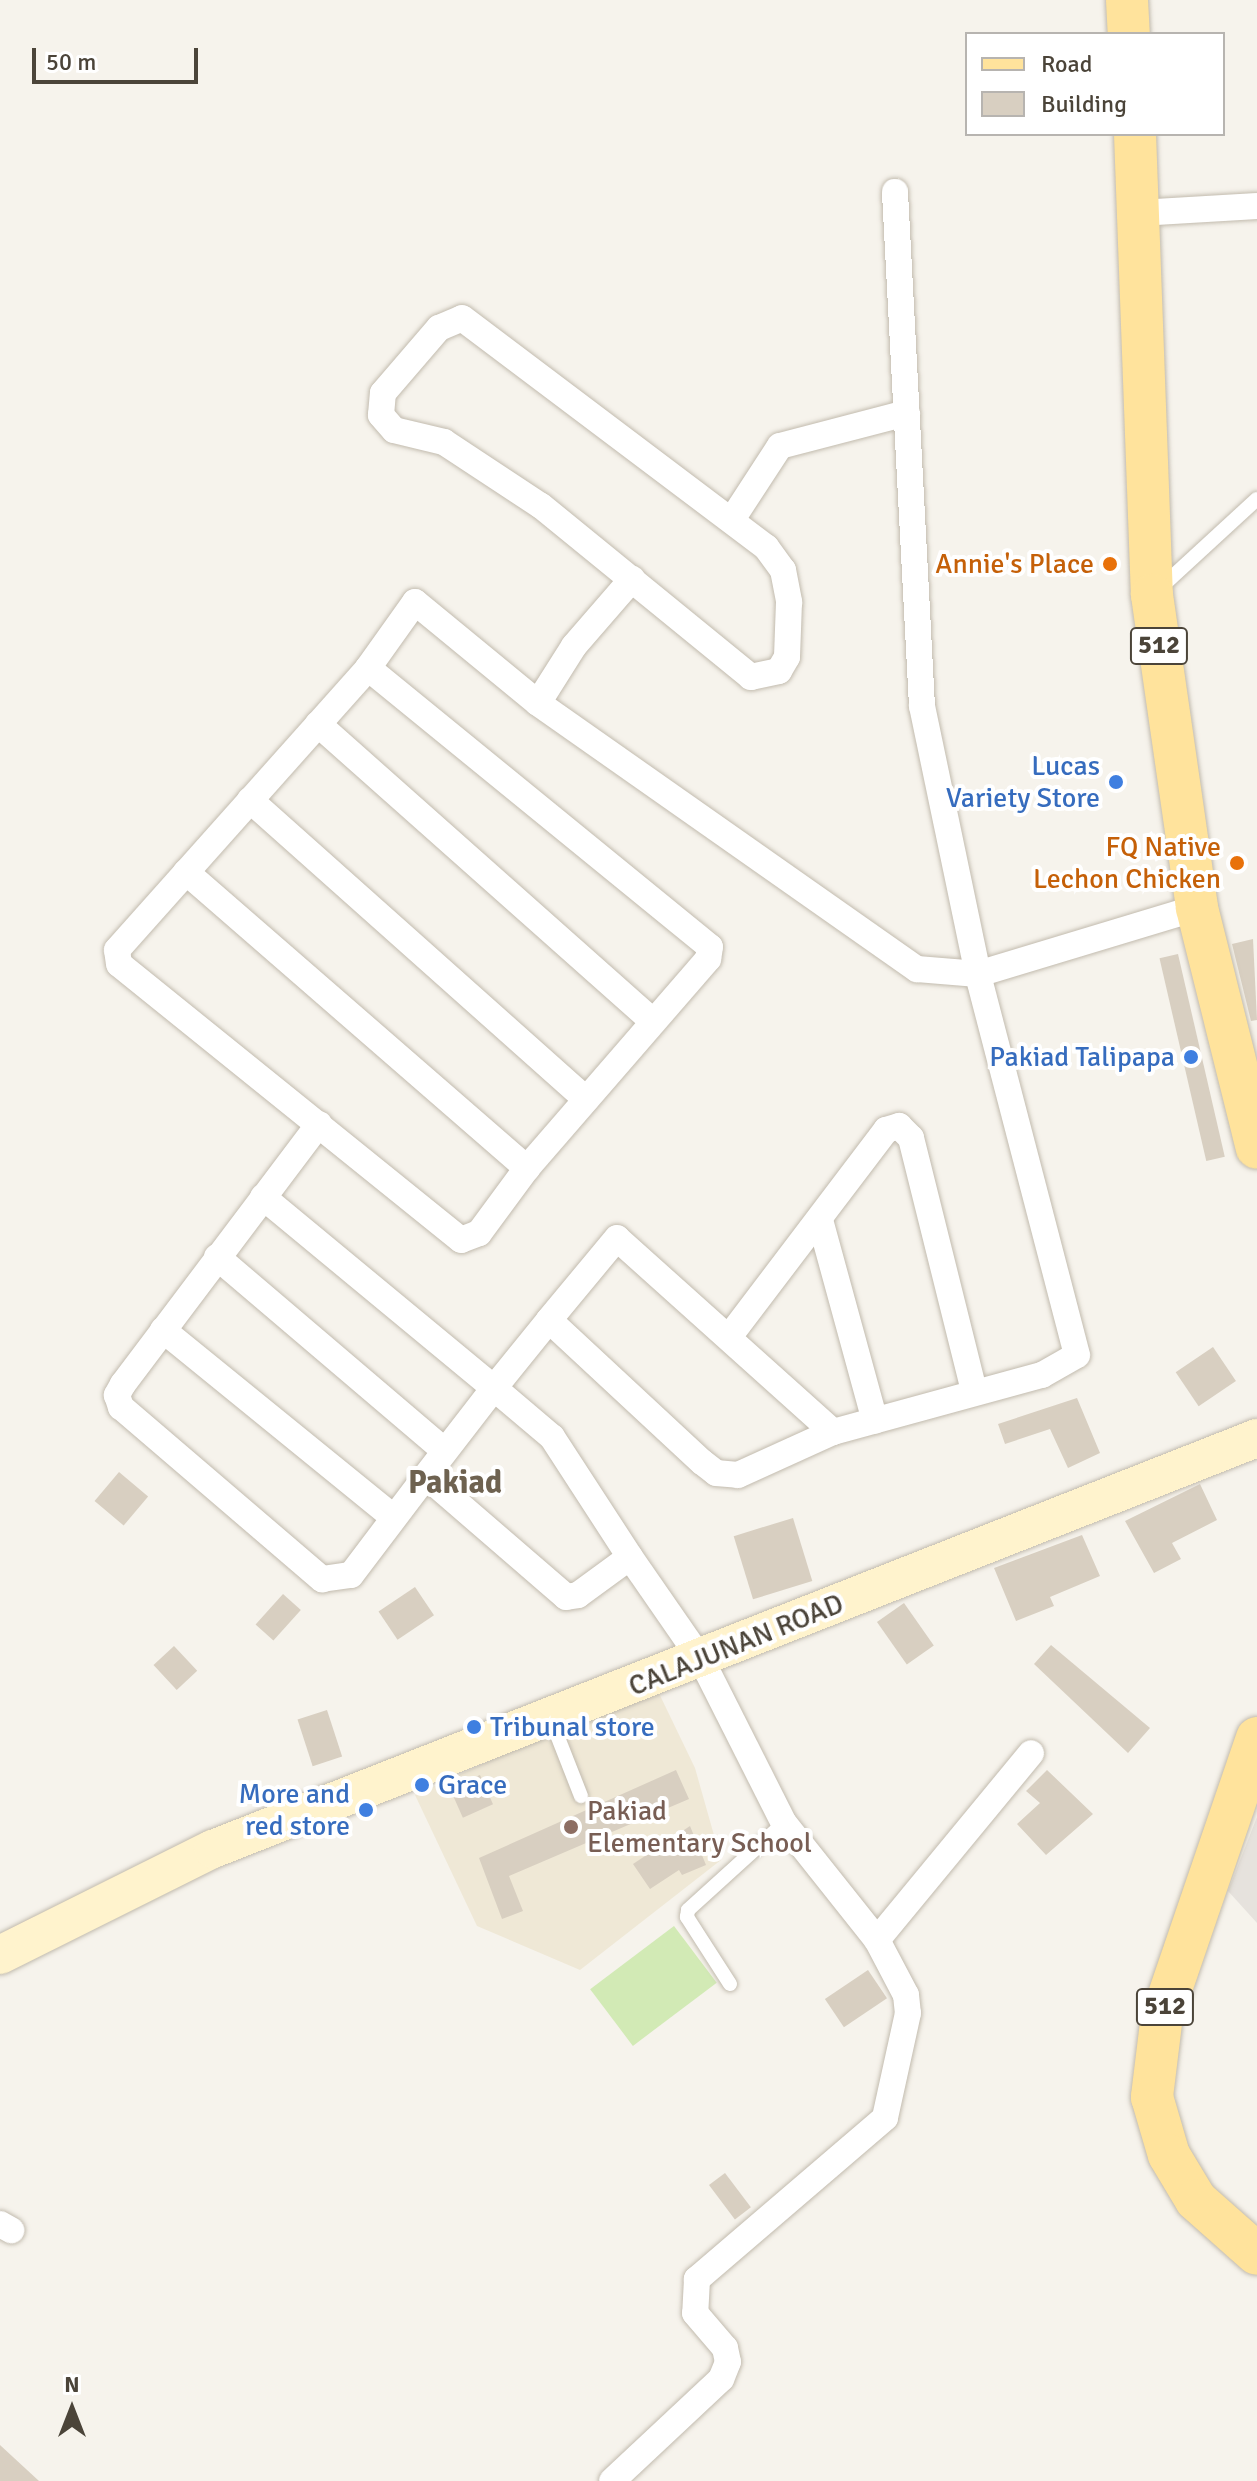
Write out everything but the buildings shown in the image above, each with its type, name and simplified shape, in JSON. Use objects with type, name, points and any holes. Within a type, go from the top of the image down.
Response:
[{"type":"main road","points":[[1127,0],[1129,32]]},
{"type":"main road","name":"512","points":[[1135,136],[1152,595],[1197,908],[1257,1148]]},
{"type":"main road","name":"CALAJUNAN ROAD","points":[[0,1955],[213,1849],[702,1661],[1257,1438]]},
{"type":"main road","name":"512","points":[[1257,1738],[1162,2015],[1152,2097],[1169,2155],[1196,2200],[1257,2254]]},
{"type":"street","points":[[549,1320],[716,1473],[738,1475],[833,1432],[974,1390],[1042,1375],[1077,1355],[978,974],[922,706],[895,192]]},
{"type":"street","points":[[1139,213],[1257,206]]},
{"type":"street","points":[[462,318],[474,322],[733,518],[783,570],[790,641],[779,671],[751,677],[632,579],[541,506],[444,442],[394,430],[381,415],[383,393],[439,328],[462,318]]},
{"type":"street","points":[[733,518],[780,446],[907,413]]},
{"type":"street","points":[[538,703],[574,646],[632,579]]},
{"type":"street","points":[[368,668],[704,937],[710,947],[708,959],[527,1168],[479,1233],[461,1240],[119,964],[117,950],[368,668],[415,602],[538,703],[917,969],[978,974],[1197,908]]},
{"type":"street","points":[[318,724],[653,1021]]},
{"type":"street","points":[[250,800],[586,1099]]},
{"type":"street","points":[[186,872],[527,1168]]},
{"type":"street","points":[[319,1124],[117,1395],[121,1407],[322,1579],[351,1575],[392,1516],[617,1238],[833,1432]]},
{"type":"street","points":[[729,1337],[886,1130],[899,1126],[911,1138],[974,1390]]},
{"type":"street","points":[[263,1197],[552,1437],[702,1661],[784,1823],[877,1940],[906,1995],[908,2013],[885,2118],[697,2279],[695,2313],[725,2348],[728,2362],[721,2379],[612,2481]]},
{"type":"street","points":[[820,1220],[875,1421]]},
{"type":"street","points":[[217,1257],[445,1451]]},
{"type":"street","points":[[163,1330],[392,1516]]},
{"type":"street","points":[[426,1476],[566,1597],[578,1595],[630,1557]]},
{"type":"street","points":[[877,1940],[1031,1753]]},
{"type":"lane","points":[[1152,595],[1257,499]]},
{"type":"lane","points":[[550,1717],[581,1796]]},
{"type":"lane","points":[[730,1984],[687,1917],[688,1910],[784,1823]]},
{"type":"shaded area","name":"Pakiad Elementary School","points":[[655,1685],[695,1768],[721,1860],[580,1970],[477,1926],[415,1795]]},
{"type":"shaded area","points":[[1257,1817],[1257,1923],[1228,1891]]},
{"type":"green space","points":[[674,1926],[717,1983],[633,2046],[590,1989]]},
{"type":"place","name":"Annie's Place","points":[[1110,564]]},
{"type":"place","name":"Lucas Variety Store","points":[[1116,782]]},
{"type":"place","name":"FQ Native Lechon Chicken","points":[[1237,863]]},
{"type":"place","name":"Pakiad Talipapa","points":[[1191,1057]]},
{"type":"place","name":"Tribunal store","points":[[474,1727]]},
{"type":"place","name":"Grace","points":[[422,1785]]},
{"type":"place","name":"More and red store","points":[[366,1810]]},
{"type":"place","name":"Pakiad Elementary School","points":[[571,1827]]},
{"type":"district","name":"Pakiad","points":[[455,1483]]}]
